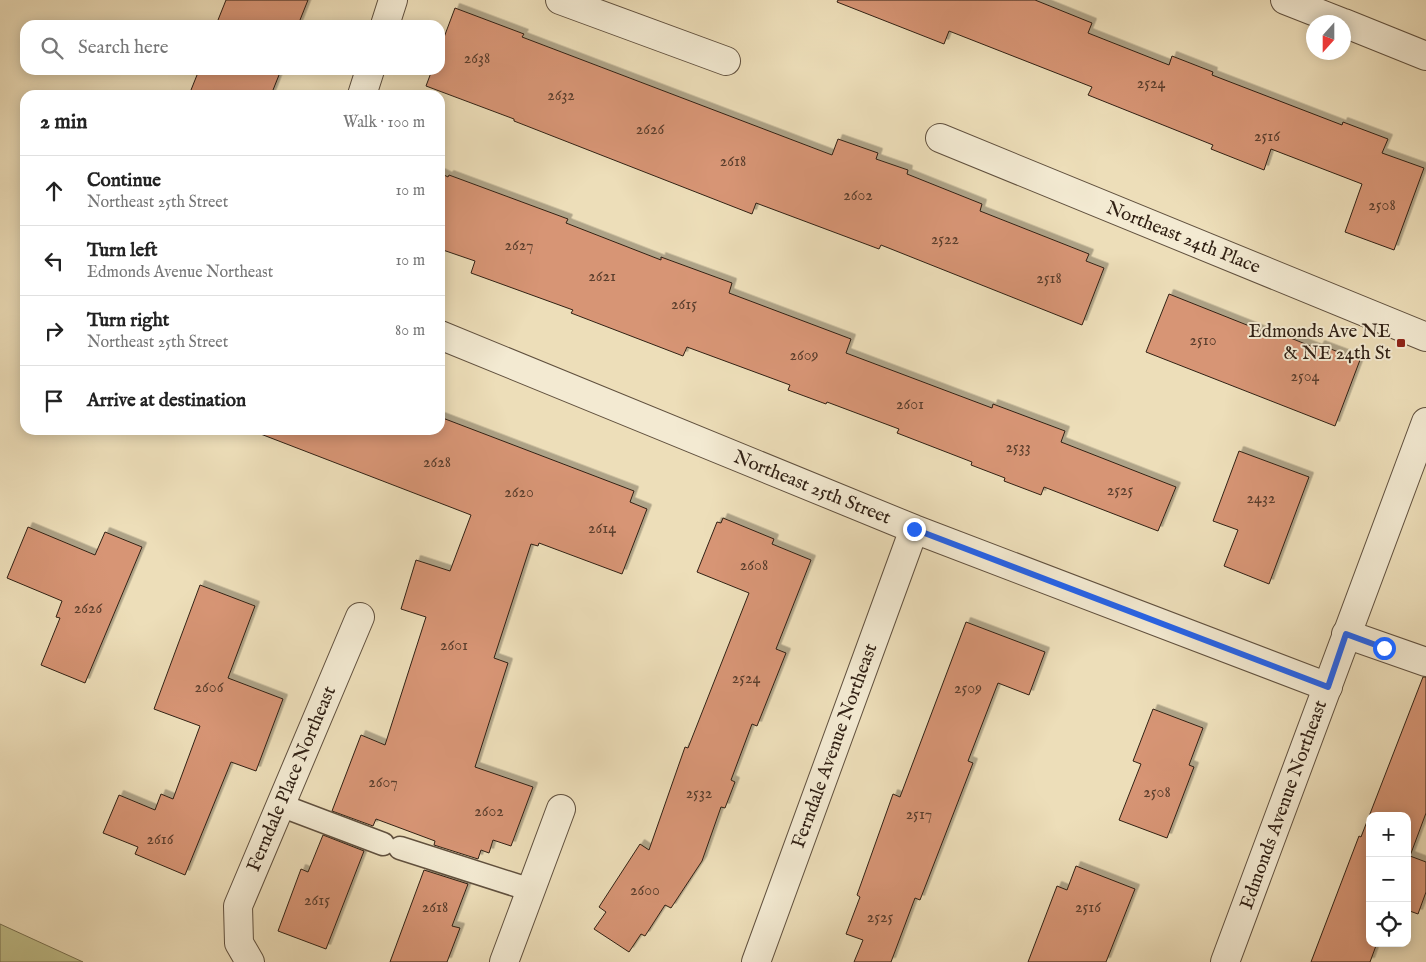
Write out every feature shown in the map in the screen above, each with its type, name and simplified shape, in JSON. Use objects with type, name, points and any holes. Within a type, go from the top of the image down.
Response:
[{"type":"street","points":[[387,20],[393,0]]},
{"type":"street","points":[[560,0],[726,61]]},
{"type":"street","points":[[1285,0],[1322,15]]},
{"type":"street","points":[[1351,27],[1426,56]]},
{"type":"street","points":[[364,90],[368,75]]},
{"type":"street","name":"Northeast 24th Place","points":[[940,138],[1426,337]]},
{"type":"street","name":"Northeast 25th Street","points":[[445,337],[914,529],[1328,687]]},
{"type":"street","name":"Edmonds Avenue Northeast","points":[[1225,962],[1426,422]]},
{"type":"street","name":"Ferndale Avenue Northeast","points":[[756,962],[914,529]]},
{"type":"street","name":"Ferndale Place Northeast","points":[[245,953],[238,906],[360,617]]},
{"type":"street","points":[[1346,634],[1426,662]]},
{"type":"street","points":[[504,962],[561,809]]},
{"type":"lane","points":[[280,805],[392,846],[531,890]]},
{"type":"shaded area","points":[[0,924],[83,962],[0,962]]},
{"type":"building","points":[[226,0],[308,0],[300,20],[218,20]]},
{"type":"building","points":[[838,0],[1035,0],[1092,23],[1088,33],[1169,65],[1172,56],[1213,72],[1212,75],[1342,125],[1343,122],[1388,139],[1382,153],[1424,168],[1394,250],[1345,232],[1362,184],[1271,149],[1264,170],[1211,149],[1213,145],[1088,95],[1092,87],[949,31],[944,44],[837,2]]},
{"type":"building","points":[[455,8],[524,34],[522,37],[832,155],[838,139],[878,153],[876,159],[908,170],[907,174],[982,204],[980,211],[1089,254],[1086,261],[1104,268],[1082,325],[881,245],[879,249],[756,203],[752,214],[514,121],[514,119],[445,93],[445,90],[437,90],[426,86],[430,75],[445,75],[445,35]]},
{"type":"building","points":[[197,75],[279,75],[273,90],[191,90]]},
{"type":"building","points":[[449,175],[568,219],[566,223],[661,260],[661,257],[732,283],[729,293],[851,339],[846,353],[992,408],[993,404],[1065,431],[1061,442],[1176,487],[1158,531],[1044,487],[1041,495],[1004,481],[1005,478],[971,465],[972,462],[897,433],[899,429],[827,402],[826,404],[788,390],[790,385],[687,347],[683,356],[571,313],[573,310],[471,273],[475,261],[445,251],[445,176],[448,177]]},
{"type":"building","points":[[1169,294],[1272,335],[1273,331],[1318,349],[1320,345],[1360,360],[1335,426],[1146,352]]},
{"type":"building","points":[[445,419],[634,491],[630,502],[647,509],[622,574],[539,543],[538,546],[531,544],[494,658],[508,663],[475,767],[533,787],[511,846],[493,840],[489,853],[481,850],[478,859],[434,845],[435,841],[376,819],[373,826],[332,811],[361,735],[385,745],[426,617],[401,609],[416,560],[450,571],[471,515],[263,435],[445,435]]},
{"type":"building","points":[[1239,451],[1309,477],[1269,584],[1224,566],[1238,530],[1213,521]]},
{"type":"building","points":[[723,518],[774,539],[772,544],[811,560],[776,649],[786,653],[757,726],[752,724],[731,780],[735,782],[725,808],[721,807],[702,861],[671,908],[665,905],[645,936],[641,934],[629,952],[594,929],[606,912],[599,907],[640,844],[649,850],[685,747],[688,748],[749,593],[697,572],[717,522],[721,523]]},
{"type":"building","points":[[28,527],[95,555],[105,532],[142,547],[85,683],[41,665],[60,618],[56,617],[62,601],[7,578]]},
{"type":"building","points":[[200,585],[255,606],[228,678],[283,699],[256,771],[231,762],[185,875],[135,854],[138,847],[103,833],[119,795],[155,810],[161,794],[173,799],[200,726],[154,709]]},
{"type":"building","points":[[966,622],[1045,652],[1029,695],[998,683],[968,761],[973,763],[920,900],[915,898],[891,962],[854,962],[863,940],[846,934],[860,897],[857,895],[893,794],[900,797]]},
{"type":"building","points":[[1423,677],[1426,677],[1426,813],[1411,853],[1411,812],[1371,812]]},
{"type":"building","points":[[1153,709],[1203,728],[1189,765],[1194,767],[1167,838],[1119,820],[1141,764],[1133,761]]},
{"type":"building","points":[[1366,824],[1366,947],[1376,947],[1370,962],[1311,962],[1359,836],[1361,837]]},
{"type":"building","points":[[323,835],[364,851],[326,949],[278,931],[301,869],[308,872]]},
{"type":"building","points":[[1411,856],[1426,862],[1426,892],[1418,914],[1411,911]]},
{"type":"building","points":[[1076,866],[1135,889],[1106,962],[1028,962],[1057,886],[1067,890]]},
{"type":"building","points":[[424,870],[468,884],[452,926],[460,928],[447,962],[390,962]]},
{"type":"place","name":"Edmonds Ave NE & NE 24th St","points":[[1401,343]]},
{"type":"route","points":[[914,529],[1328,687],[1346,634],[1384,648]]}]
